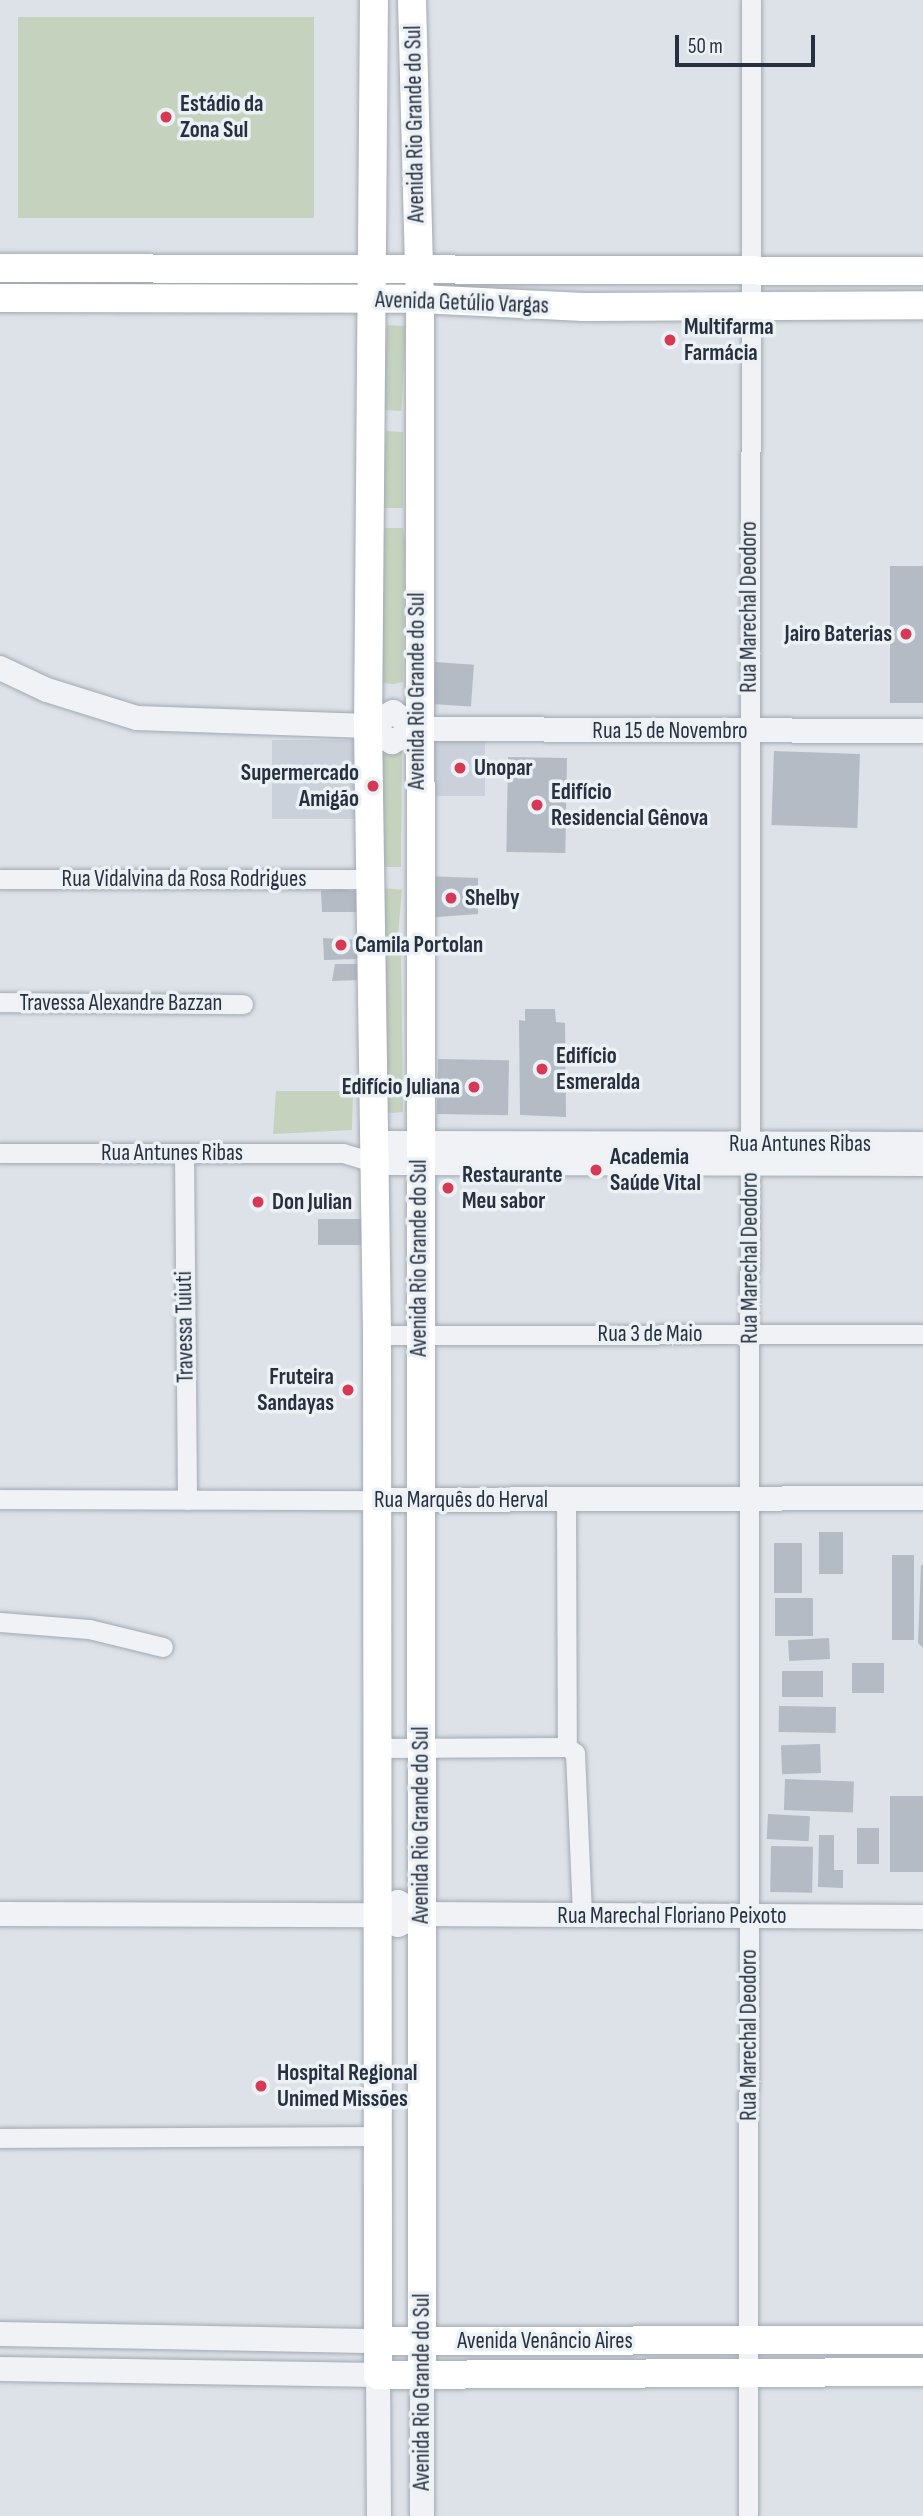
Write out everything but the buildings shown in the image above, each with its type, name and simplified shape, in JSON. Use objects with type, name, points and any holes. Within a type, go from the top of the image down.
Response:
[{"type":"main road","name":"Avenida Rio Grande do Sul","points":[[374,0],[375,265],[369,879],[377,1335],[378,2375]]},
{"type":"main road","name":"Avenida Rio Grande do Sul","points":[[412,0],[420,299],[417,729],[422,2374]]},
{"type":"main road","points":[[374,134],[415,132]]},
{"type":"main road","name":"Avenida Getúlio Vargas","points":[[0,268],[375,265],[584,272],[923,271]]},
{"type":"main road","points":[[178,268],[178,298]]},
{"type":"main road","points":[[890,271],[890,306]]},
{"type":"main road","points":[[584,272],[584,307]]},
{"type":"main road","name":"Avenida Getúlio Vargas","points":[[0,298],[420,299],[584,307],[923,305]]},
{"type":"main road","points":[[372,419],[418,417]]},
{"type":"main road","points":[[372,518],[417,516]]},
{"type":"main road","points":[[370,952],[418,951]]},
{"type":"main road","points":[[379,2085],[422,2084]]},
{"type":"main road","name":"Avenida Venâncio Aires","points":[[379,2341],[923,2340]]},
{"type":"main road","points":[[586,2341],[586,2374]]},
{"type":"main road","name":"Avenida Venâncio Aires","points":[[378,2375],[923,2372]]},
{"type":"street","name":"Rua Marechal Deodoro","points":[[748,2516],[751,0]]},
{"type":"street","name":"Rua 15 de Novembro","points":[[0,668],[58,694],[137,718],[369,726],[392,742],[417,729],[923,731]]},
{"type":"street","name":"Rua Vidalvina da Rosa Rodrigues","points":[[0,879],[369,879]]},
{"type":"street","name":"Travessa Alexandre Bazzan","points":[[0,1002],[243,1004]]},
{"type":"street","name":"Rua Antunes Ribas","points":[[750,1154],[923,1144]]},
{"type":"street","name":"Rua Antunes Ribas","points":[[0,1153],[750,1154],[923,1164]]},
{"type":"street","name":"Travessa Tuiuti","points":[[184,1153],[187,1500]]},
{"type":"street","name":"Rua 3 de Maio","points":[[377,1335],[923,1334]]},
{"type":"street","name":"Rua Marquês do Herval","points":[[0,1499],[923,1498]]},
{"type":"street","points":[[566,1500],[567,1747],[579,1765],[582,1915]]},
{"type":"street","points":[[0,1622],[89,1629],[163,1647]]},
{"type":"street","points":[[378,1748],[567,1747]]},
{"type":"street","name":"Rua Marechal Floriano Peixoto","points":[[0,1914],[379,1915],[398,1902],[421,1914],[923,1917]]},
{"type":"street","points":[[0,2138],[379,2136]]},
{"type":"street","name":"Avenida Venâncio Aires","points":[[0,2334],[379,2341]]},
{"type":"street","name":"Avenida Venâncio Aires","points":[[0,2369],[378,2375]]},
{"type":"street","name":"Avenida Rio Grande do Sul","points":[[422,2374],[422,2516]]},
{"type":"street","name":"Avenida Rio Grande do Sul","points":[[378,2375],[380,2516]]},
{"type":"shaded area","points":[[272,740],[358,740],[358,819],[272,819]]},
{"type":"shaded area","name":"Unopar","points":[[431,740],[485,740],[485,796],[431,796]]},
{"type":"green space","name":"Estádio da Zona Sul","points":[[18,17],[314,17],[314,218],[18,218]]},
{"type":"green space","points":[[387,325],[406,326],[402,411],[383,410]]},
{"type":"green space","points":[[386,431],[403,432],[403,508],[381,508]]},
{"type":"green space","points":[[382,528],[403,528],[405,541],[403,682],[393,684],[383,683],[375,671],[383,646]]},
{"type":"green space","points":[[380,750],[402,750],[401,867],[384,867]]},
{"type":"green space","points":[[381,888],[402,890],[397,950],[376,948]]},
{"type":"green space","points":[[401,951],[403,1112],[393,1113],[384,1112],[382,956]]},
{"type":"green space","points":[[276,1091],[353,1091],[352,1130],[273,1134]]},
{"type":"place","name":"Estádio da Zona Sul","points":[[166,117]]},
{"type":"place","name":"Multifarma Farmácia","points":[[670,340]]},
{"type":"place","name":"Jairo Baterias","points":[[906,634]]},
{"type":"place","name":"Unopar","points":[[460,768]]},
{"type":"place","name":"Supermercado Amigão","points":[[373,786]]},
{"type":"place","name":"Edifício Residencial Gênova","points":[[537,805]]},
{"type":"place","name":"Shelby","points":[[451,898]]},
{"type":"place","name":"Camila Portolan","points":[[341,945]]},
{"type":"place","name":"Edifício Esmeralda","points":[[542,1069]]},
{"type":"place","name":"Edifício Juliana","points":[[474,1087]]},
{"type":"place","name":"Academia Saúde Vital","points":[[596,1170]]},
{"type":"place","name":"Restaurante Meu sabor","points":[[448,1188]]},
{"type":"place","name":"Don Julian","points":[[258,1202]]},
{"type":"place","name":"Fruteira Sandayas","points":[[348,1390]]},
{"type":"place","name":"Hospital Regional Unimed Missões","points":[[261,2086]]}]
